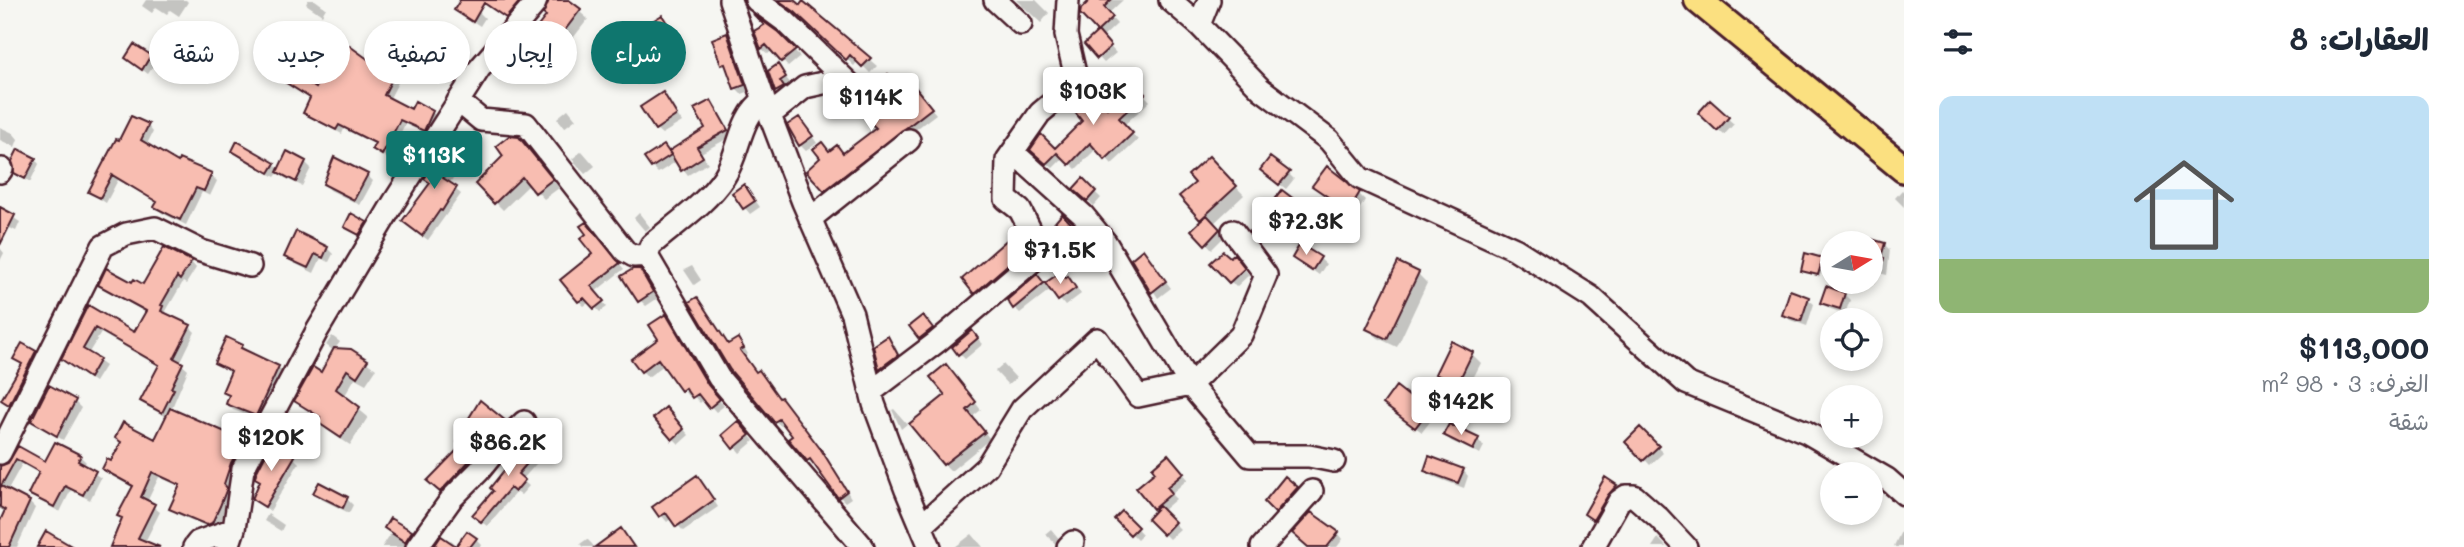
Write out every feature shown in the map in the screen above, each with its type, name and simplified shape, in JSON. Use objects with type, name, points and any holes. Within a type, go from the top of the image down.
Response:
[{"type":"main road","points":[[1699,0],[1904,169]]},
{"type":"street","points":[[194,547],[198,542],[231,538],[243,469],[317,331],[478,69],[536,0]]},
{"type":"street","points":[[730,0],[767,108],[810,219],[852,314],[871,392],[922,540],[987,466],[1022,409],[1097,339],[1138,396],[1190,385],[1241,335],[1266,275],[1233,231]]},
{"type":"street","points":[[756,0],[786,22],[861,95]]},
{"type":"street","points":[[995,0],[1021,24]]},
{"type":"street","points":[[871,392],[937,342],[1042,253],[1020,211],[1006,199],[1007,160],[1040,113],[1077,82],[1066,35],[1068,0]]},
{"type":"street","points":[[1170,0],[1199,25],[1261,89],[1329,140],[1360,178],[1515,249],[1591,297],[1686,383],[1806,432],[1887,479],[1904,494]]},
{"type":"street","points":[[1199,25],[1209,0]]},
{"type":"street","points":[[839,74],[832,81],[805,87],[767,108],[755,108],[748,118],[724,177],[708,195],[651,245],[648,255],[719,378],[863,547]]},
{"type":"street","points":[[458,101],[481,120],[526,124],[625,251],[634,256],[648,255]]},
{"type":"street","points":[[810,219],[909,140]]},
{"type":"street","points":[[1013,152],[1083,215],[1106,243],[1190,385],[1250,456],[1309,456],[1334,461]]},
{"type":"street","points":[[0,453],[103,246],[126,234],[155,228],[201,251],[250,266]]},
{"type":"street","points":[[417,547],[452,498],[524,422]]},
{"type":"street","points":[[1262,547],[1312,491]]},
{"type":"street","points":[[1593,547],[1619,501],[1626,496],[1634,496],[1686,547]]},
{"type":"building","points":[[460,0],[521,0],[506,18],[484,3],[473,22],[454,10]]},
{"type":"building","points":[[549,0],[569,0],[581,9],[572,21],[542,21],[546,16],[543,14]]},
{"type":"building","points":[[778,0],[794,0],[800,5],[803,1],[871,58],[862,67],[850,55],[846,60],[795,12]]},
{"type":"building","points":[[1090,0],[1111,0],[1104,7],[1113,17],[1097,32],[1080,14]]},
{"type":"building","points":[[753,14],[778,32],[796,50],[781,62],[766,45],[761,49],[754,31],[764,25]]},
{"type":"building","points":[[662,15],[666,21],[652,21]]},
{"type":"building","points":[[1098,31],[1111,46],[1097,59],[1084,44]]},
{"type":"building","points":[[727,33],[745,85],[734,89],[725,64],[721,65],[712,39]]},
{"type":"building","points":[[134,44],[149,54],[142,70],[125,58]]},
{"type":"building","points":[[350,46],[364,56],[364,84],[390,84],[384,95],[411,109],[415,101],[433,111],[424,131],[400,120],[382,155],[372,149],[375,143],[339,125],[336,130],[303,113],[310,98],[288,84],[310,84],[316,88],[318,84],[350,84]]},
{"type":"building","points":[[778,64],[786,77],[780,81],[784,87],[775,92],[768,71]]},
{"type":"building","points":[[888,74],[909,92],[915,87],[932,108],[824,191],[806,171],[820,158],[813,149],[822,142],[829,151],[837,145],[843,153],[876,128],[862,115],[888,91],[880,84]]},
{"type":"building","points":[[1135,83],[1145,94],[1119,118],[1133,133],[1105,160],[1090,143],[1069,165],[1057,153],[1046,164],[1030,150],[1041,134],[1055,148],[1082,121],[1069,105],[1090,87],[1107,108]]},
{"type":"building","points":[[663,92],[677,115],[655,130],[640,107]]},
{"type":"building","points":[[711,100],[728,130],[697,147],[703,157],[681,171],[669,151],[705,128],[694,109]]},
{"type":"building","points":[[1710,100],[1729,117],[1717,131],[1698,113]]},
{"type":"building","points":[[131,116],[149,124],[141,140],[178,162],[179,159],[212,173],[204,191],[196,188],[180,220],[154,207],[157,202],[112,175],[100,198],[88,192]]},
{"type":"building","points":[[799,117],[813,136],[799,146],[787,125]]},
{"type":"building","points":[[452,136],[463,149],[443,178],[457,187],[422,236],[402,221],[430,183],[424,179]]},
{"type":"building","points":[[509,136],[519,137],[553,179],[535,193],[522,177],[494,204],[475,184],[503,156],[496,146]]},
{"type":"building","points":[[237,141],[275,163],[269,173],[232,151]]},
{"type":"building","points":[[664,145],[671,155],[651,168],[644,158]]},
{"type":"building","points":[[18,149],[36,158],[25,179],[14,173],[12,161]]},
{"type":"building","points":[[287,151],[306,161],[296,182],[277,172]]},
{"type":"building","points":[[1209,156],[1237,186],[1200,220],[1179,196],[1195,183],[1188,175]]},
{"type":"building","points":[[334,157],[368,174],[354,200],[323,184]]},
{"type":"building","points":[[1270,157],[1290,172],[1279,185],[1260,170]]},
{"type":"building","points":[[1327,166],[1360,192],[1340,225],[1335,223],[1332,231],[1317,222],[1331,199],[1312,186]]},
{"type":"building","points":[[1083,178],[1096,191],[1087,201],[1073,189]]},
{"type":"building","points":[[744,184],[755,201],[743,209],[732,193]]},
{"type":"building","points":[[1282,190],[1299,203],[1273,237],[1256,225]]},
{"type":"building","points":[[0,207],[15,215],[0,245]]},
{"type":"building","points":[[351,213],[367,222],[359,235],[344,227]]},
{"type":"building","points":[[1062,214],[1084,237],[1078,242],[1066,227],[1054,241],[1046,233]]},
{"type":"building","points":[[1207,215],[1220,229],[1205,245],[1191,230]]},
{"type":"building","points":[[586,222],[620,263],[591,286],[604,301],[594,309],[584,298],[578,302],[560,280],[592,254],[580,239],[586,234],[580,226]]},
{"type":"building","points":[[296,231],[328,247],[323,258],[315,254],[308,268],[284,257]]},
{"type":"building","points":[[1009,238],[1021,253],[974,294],[962,279]]},
{"type":"building","points":[[1300,244],[1321,257],[1312,271],[1292,258]]},
{"type":"building","points":[[164,247],[192,261],[180,280],[177,277],[161,305],[161,311],[191,325],[174,358],[183,363],[162,413],[140,401],[159,365],[95,328],[83,349],[100,359],[89,378],[61,359],[88,305],[134,332],[146,311],[98,285],[106,268],[132,282],[134,279],[143,284]]},
{"type":"building","points":[[1143,249],[1166,281],[1151,293],[1131,259]]},
{"type":"building","points":[[1223,251],[1230,257],[1234,254],[1245,268],[1229,283],[1210,263]]},
{"type":"building","points":[[1805,253],[1820,257],[1818,275],[1801,271]]},
{"type":"building","points":[[1398,262],[1419,272],[1387,339],[1366,329]]},
{"type":"building","points":[[633,269],[640,269],[653,292],[638,302],[621,276]]},
{"type":"building","points":[[1061,272],[1066,278],[1068,276],[1076,288],[1058,301],[1045,283]]},
{"type":"building","points":[[1037,274],[1044,283],[1013,309],[1007,300]]},
{"type":"building","points":[[1790,290],[1809,297],[1801,321],[1782,315]]},
{"type":"building","points":[[1823,294],[1845,294],[1840,308],[1820,303]]},
{"type":"building","points":[[697,297],[728,344],[738,338],[744,348],[740,350],[756,372],[759,370],[822,451],[847,491],[838,498],[810,459],[807,461],[788,439],[792,436],[779,419],[774,422],[730,370],[689,302]]},
{"type":"building","points":[[666,314],[708,385],[720,399],[709,408],[698,394],[692,398],[685,388],[681,391],[658,359],[641,372],[631,359],[658,339],[649,325]]},
{"type":"building","points":[[923,315],[933,328],[919,339],[909,326]]},
{"type":"building","points":[[972,330],[978,338],[958,355],[952,347]]},
{"type":"building","points":[[888,336],[898,355],[879,369],[873,346]]},
{"type":"building","points":[[226,337],[243,345],[241,348],[279,366],[256,416],[226,404],[229,395],[222,392],[231,371],[214,363]]},
{"type":"building","points":[[1451,341],[1473,352],[1457,385],[1435,374]]},
{"type":"building","points":[[22,343],[36,351],[9,405],[1,400],[22,364],[13,359]]},
{"type":"building","points":[[334,348],[351,349],[368,360],[357,377],[347,370],[336,389],[360,407],[341,438],[317,422],[320,417],[294,401],[313,367],[321,372]]},
{"type":"building","points":[[946,364],[976,402],[967,410],[985,432],[943,465],[909,424],[945,395],[930,377]]},
{"type":"building","points":[[49,385],[76,400],[57,436],[31,421]]},
{"type":"building","points":[[1396,386],[1428,411],[1415,428],[1383,404]]},
{"type":"building","points":[[480,400],[506,421],[492,435],[487,431],[472,454],[474,456],[440,492],[427,481],[462,445],[457,442],[461,435],[459,434]]},
{"type":"building","points":[[666,407],[684,429],[672,440],[653,418]]},
{"type":"building","points":[[170,408],[244,440],[231,463],[224,484],[227,488],[220,506],[212,523],[207,525],[169,509],[180,485],[152,472],[141,497],[155,504],[138,538],[160,547],[110,547],[122,518],[117,516],[133,486],[102,469],[107,459],[111,461],[121,442],[115,438],[123,422],[155,439]]},
{"type":"building","points":[[738,421],[750,435],[733,449],[722,435]]},
{"type":"building","points":[[1449,424],[1479,438],[1473,450],[1443,435]]},
{"type":"building","points":[[1640,427],[1659,446],[1643,461],[1625,442]]},
{"type":"building","points":[[527,438],[539,450],[518,474],[525,480],[515,492],[510,488],[481,522],[472,515],[493,491],[490,488],[513,459],[509,455]]},
{"type":"building","points":[[55,442],[81,455],[78,461],[96,471],[83,495],[65,486],[54,507],[28,494],[39,472],[16,459],[1,486],[30,501],[9,547],[0,547],[0,521],[5,510],[0,507],[0,466],[8,463],[18,446],[45,461]]},
{"type":"building","points":[[272,442],[295,456],[265,507],[252,499],[260,481],[255,478],[256,473]]},
{"type":"building","points":[[1168,454],[1184,473],[1167,487],[1172,493],[1153,509],[1136,488],[1155,472],[1152,468]]},
{"type":"building","points":[[1429,456],[1464,469],[1458,483],[1424,471]]},
{"type":"building","points":[[697,475],[714,500],[676,527],[666,513],[659,517],[652,507]]},
{"type":"building","points":[[1285,476],[1298,487],[1275,513],[1264,502]]},
{"type":"building","points":[[1605,477],[1617,485],[1593,520],[1584,514]]},
{"type":"building","points":[[319,482],[348,497],[343,508],[313,493]]},
{"type":"building","points":[[1159,506],[1175,522],[1163,535],[1147,519]]},
{"type":"building","points":[[1122,511],[1138,527],[1130,535],[1114,519]]},
{"type":"building","points":[[1311,512],[1339,532],[1327,547],[1308,547],[1292,533]]},
{"type":"building","points":[[390,518],[412,531],[405,542],[384,528]]},
{"type":"building","points":[[621,528],[634,547],[595,547]]},
{"type":"building","points":[[46,531],[73,547],[37,547]]},
{"type":"building","points":[[467,531],[477,538],[470,547],[435,545],[441,536],[456,546]]}]
